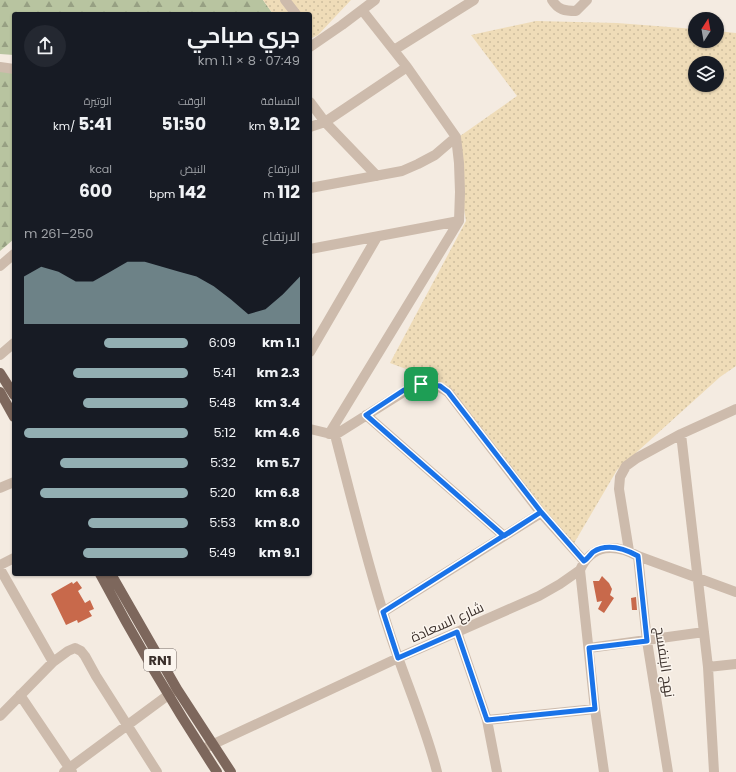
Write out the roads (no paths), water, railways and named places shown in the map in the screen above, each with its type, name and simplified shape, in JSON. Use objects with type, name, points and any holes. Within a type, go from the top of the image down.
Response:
[{"type":"main road","points":[[0,372],[12,392]]},
{"type":"main road","points":[[0,392],[12,413]]},
{"type":"main road","name":"RN1","points":[[101,576],[123,618],[168,695],[217,772]]},
{"type":"main road","name":"RN1","points":[[112,576],[177,689],[212,745],[231,772]]},
{"type":"street","points":[[285,0],[294,12]]},
{"type":"street","points":[[313,45],[375,0]]},
{"type":"street","points":[[394,50],[474,0]]},
{"type":"street","points":[[552,0],[558,8],[565,11],[576,11],[587,0]]},
{"type":"street","points":[[362,10],[407,67],[456,137],[459,163],[460,192],[458,221],[332,434],[383,612],[430,746],[437,772]]},
{"type":"street","points":[[0,67],[12,70]]},
{"type":"street","points":[[312,126],[325,122],[407,67]]},
{"type":"street","points":[[312,105],[325,122],[377,176]]},
{"type":"street","points":[[312,188],[402,171],[435,155],[456,137]]},
{"type":"street","points":[[312,249],[458,221]]},
{"type":"street","points":[[312,349],[377,237]]},
{"type":"street","points":[[0,266],[12,256]]},
{"type":"street","points":[[0,355],[12,345]]},
{"type":"street","points":[[312,429],[332,434],[413,386],[421,384],[440,386],[448,392],[582,566],[602,771]]},
{"type":"street","name":"نهج البنفسج","points":[[668,772],[634,553],[619,489],[620,477],[626,466],[637,458],[681,434],[736,409]]},
{"type":"street","points":[[366,415],[504,536]]},
{"type":"street","points":[[681,434],[708,667],[714,772]]},
{"type":"street","points":[[0,488],[12,483]]},
{"type":"street","points":[[383,612],[541,512]]},
{"type":"street","name":"شارع السعادة","points":[[202,750],[335,689],[398,658],[539,596],[560,584],[582,566],[593,552],[605,548],[616,548],[634,553],[736,592]]},
{"type":"street","points":[[0,565],[12,559]]},
{"type":"street","points":[[0,569],[53,662]]},
{"type":"street","points":[[457,632],[487,720],[497,772]]},
{"type":"street","points":[[589,648],[704,632]]},
{"type":"street","points":[[0,716],[53,662],[68,651],[75,648],[86,656],[96,676],[157,772]]},
{"type":"street","points":[[708,667],[736,664]]},
{"type":"street","points":[[20,695],[69,770],[177,689]]},
{"type":"street","points":[[487,720],[595,709]]}]
